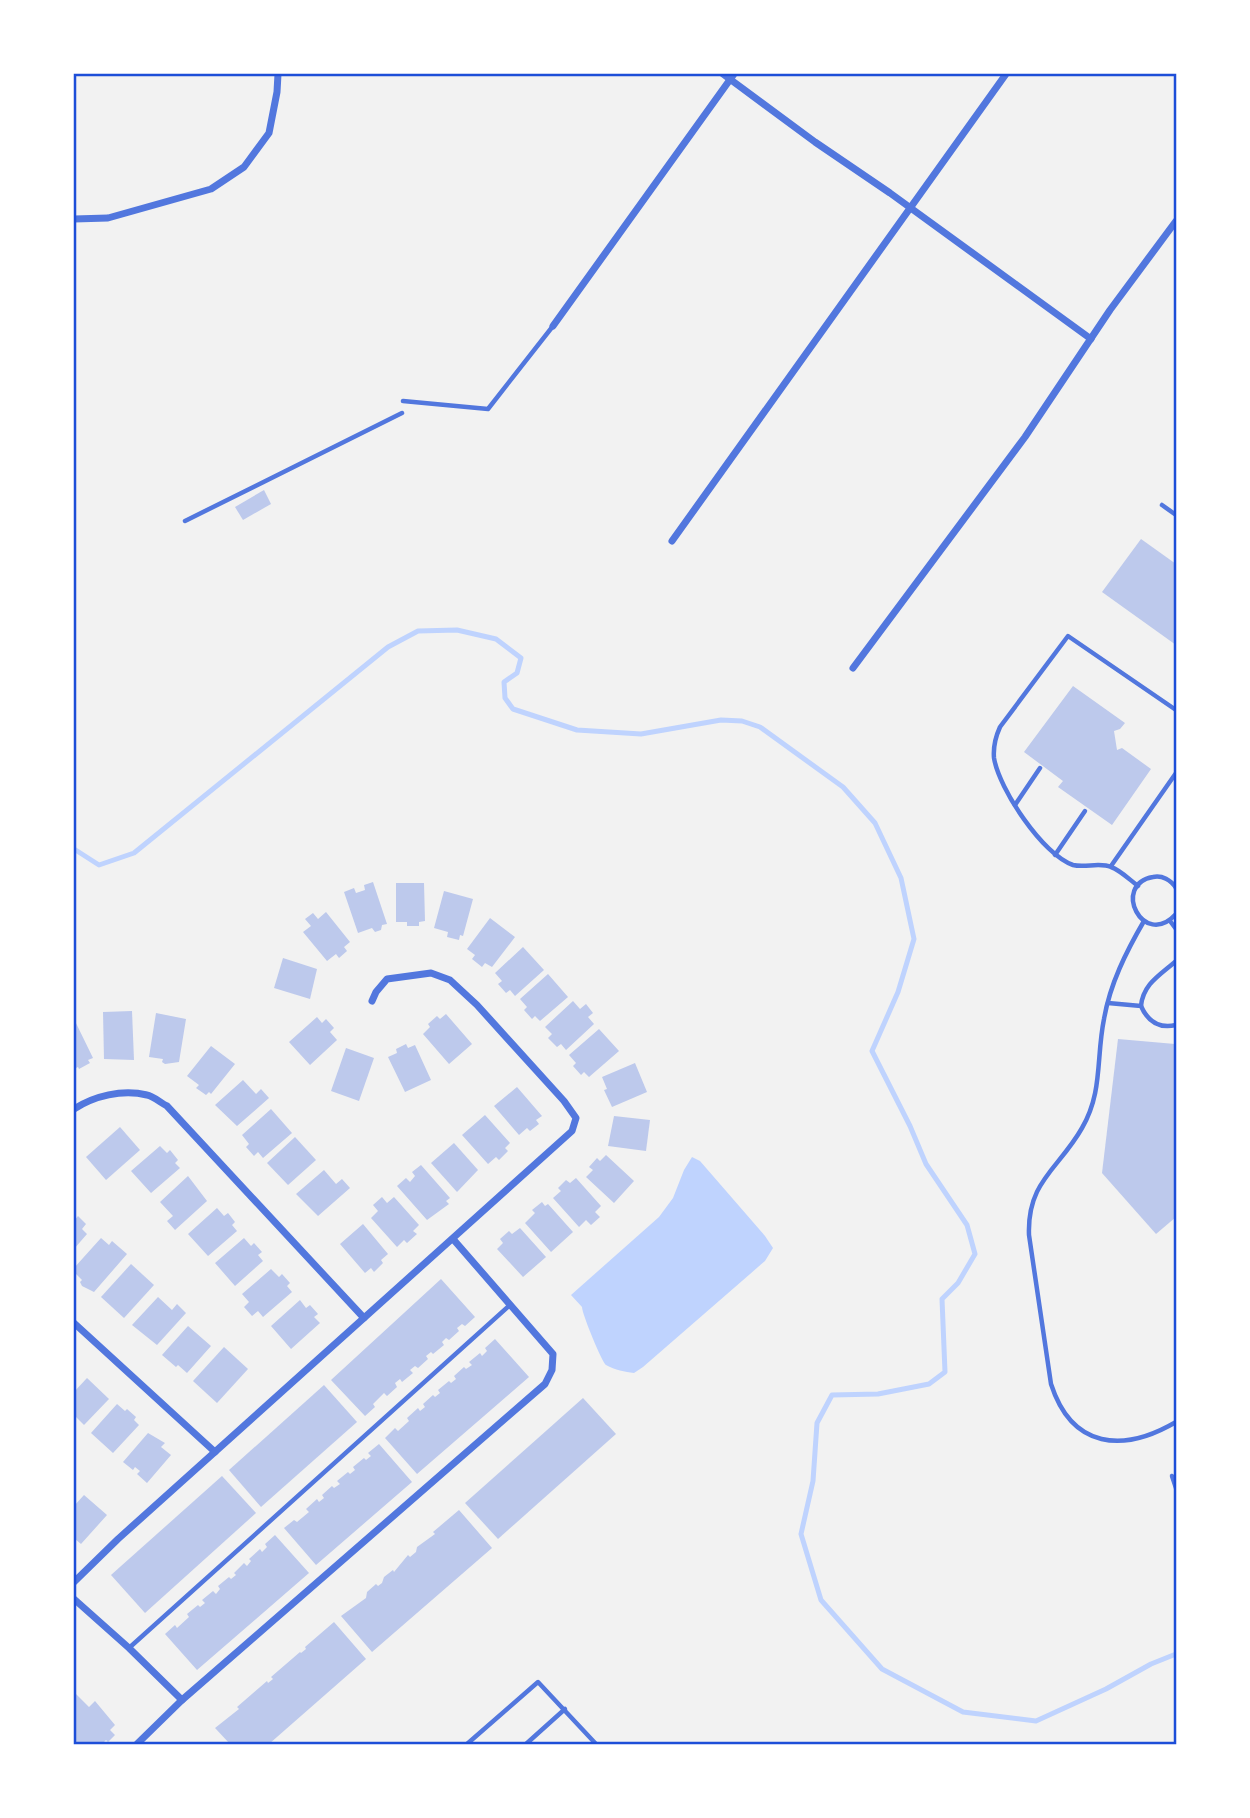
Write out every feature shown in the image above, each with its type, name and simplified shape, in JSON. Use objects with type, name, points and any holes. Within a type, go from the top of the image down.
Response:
[{"type":"street","points":[[74,219],[108,218],[211,188],[244,167],[269,133],[278,74]]},
{"type":"street","points":[[723,74],[732,76],[815,142],[1091,339]]},
{"type":"street","points":[[672,541],[1006,74]]},
{"type":"street","points":[[553,326],[732,76]]},
{"type":"street","points":[[853,668],[1025,437],[1091,339],[1177,221]]},
{"type":"street","points":[[74,1582],[572,1131],[576,1118],[564,1101],[477,1005],[450,981],[432,973],[387,979],[372,1001]]},
{"type":"street","points":[[74,1109],[89,1100],[108,1095],[148,1095],[167,1106],[364,1318]]},
{"type":"street","points":[[138,1745],[182,1700],[545,1384],[552,1370],[553,1354],[453,1239]]},
{"type":"street","points":[[74,1323],[215,1452]]},
{"type":"street","points":[[74,1599],[182,1700]]},
{"type":"lane","points":[[402,401],[488,409],[553,326]]},
{"type":"lane","points":[[185,521],[402,413]]},
{"type":"lane","points":[[1162,505],[1177,515]]},
{"type":"lane","points":[[1138,886],[1111,866],[1074,865],[1055,855],[1035,836],[1016,805],[995,760],[993,742],[1000,726],[1068,636],[1177,710]]},
{"type":"lane","points":[[1016,805],[1040,768]]},
{"type":"lane","points":[[1111,866],[1176,773]]},
{"type":"lane","points":[[1055,855],[1085,811]]},
{"type":"lane","points":[[1176,884],[1160,877],[1152,877],[1138,886],[1134,893],[1134,908],[1144,921],[1157,925],[1177,914]]},
{"type":"lane","points":[[1170,920],[1177,929]]},
{"type":"lane","points":[[1144,921],[1120,964],[1108,1003],[1094,1101],[1082,1128],[1037,1188],[1030,1212],[1029,1235],[1051,1384],[1065,1415],[1081,1430],[1095,1437],[1124,1442],[1142,1439],[1177,1422]]},
{"type":"lane","points":[[1177,961],[1150,982],[1142,992],[1141,1006],[1146,1017],[1156,1024],[1166,1027],[1177,1025]]},
{"type":"lane","points":[[1108,1003],[1141,1006]]},
{"type":"lane","points":[[129,1648],[510,1305]]},
{"type":"lane","points":[[1172,1476],[1177,1488]]},
{"type":"lane","points":[[467,1745],[538,1682],[596,1745]]},
{"type":"lane","points":[[526,1745],[565,1709]]},
{"type":"water","points":[[692,1157],[700,1161],[773,1248],[765,1261],[643,1367],[634,1373],[613,1368],[604,1362],[582,1307],[571,1295],[659,1217],[673,1198]]},
{"type":"building","points":[[264,490],[271,504],[243,520],[235,507]]},
{"type":"building","points":[[1141,539],[1176,564],[1176,645],[1102,592]]},
{"type":"building","points":[[1073,686],[1125,723],[1114,731],[1117,750],[1122,748],[1151,769],[1112,825],[1058,787],[1063,781],[1024,752]]},
{"type":"building","points":[[373,882],[387,924],[375,932],[372,928],[358,933],[344,892],[354,888],[356,893],[365,890],[364,885]]},
{"type":"building","points":[[396,883],[424,883],[425,921],[419,922],[419,926],[396,922]]},
{"type":"building","points":[[444,891],[473,899],[463,936],[460,935],[459,940],[447,937],[448,932],[434,928]]},
{"type":"building","points":[[326,912],[350,942],[344,947],[347,951],[339,958],[336,954],[327,961],[303,932],[311,926],[305,919],[313,913],[318,919]]},
{"type":"building","points":[[490,918],[515,937],[492,967],[485,963],[482,967],[472,959],[475,955],[467,949]]},
{"type":"building","points":[[523,947],[544,970],[515,996],[510,990],[506,993],[498,984],[502,981],[495,973]]},
{"type":"building","points":[[283,958],[317,969],[310,999],[274,988]]},
{"type":"building","points":[[548,974],[568,997],[540,1021],[535,1016],[532,1019],[524,1010],[527,1007],[520,999]]},
{"type":"building","points":[[573,1001],[580,1009],[586,1004],[593,1013],[588,1017],[594,1024],[566,1050],[561,1044],[557,1047],[548,1038],[552,1034],[545,1027]]},
{"type":"building","points":[[132,1011],[134,1060],[104,1059],[103,1012]]},
{"type":"building","points":[[156,1013],[186,1019],[179,1062],[165,1064],[163,1059],[149,1057]]},
{"type":"building","points":[[446,1014],[472,1044],[449,1064],[423,1034],[430,1027],[428,1024],[437,1016],[440,1019]]},
{"type":"building","points":[[317,1017],[322,1023],[326,1019],[334,1028],[330,1032],[337,1040],[310,1065],[289,1042]]},
{"type":"building","points":[[74,1019],[93,1058],[79,1069],[74,1069]]},
{"type":"building","points":[[599,1029],[619,1051],[589,1077],[584,1072],[581,1075],[573,1066],[576,1063],[569,1055]]},
{"type":"building","points":[[1118,1039],[1175,1044],[1176,1047],[1176,1217],[1156,1234],[1102,1173]]},
{"type":"building","points":[[406,1044],[408,1048],[415,1045],[431,1080],[405,1092],[388,1057]]},
{"type":"building","points":[[211,1046],[235,1064],[211,1094],[209,1092],[206,1095],[196,1088],[199,1085],[187,1076]]},
{"type":"building","points":[[346,1048],[374,1058],[359,1101],[331,1091]]},
{"type":"building","points":[[635,1063],[647,1092],[612,1107],[604,1090],[607,1089],[602,1077]]},
{"type":"building","points":[[243,1080],[256,1094],[261,1089],[269,1098],[237,1126],[215,1105]]},
{"type":"building","points":[[517,1087],[542,1116],[536,1120],[539,1124],[530,1131],[527,1128],[519,1135],[494,1106]]},
{"type":"building","points":[[271,1109],[292,1133],[263,1158],[258,1152],[254,1156],[246,1147],[249,1144],[242,1135]]},
{"type":"building","points":[[485,1115],[510,1143],[505,1148],[508,1151],[499,1160],[496,1157],[488,1164],[462,1135]]},
{"type":"building","points":[[614,1116],[650,1120],[646,1151],[608,1146]]},
{"type":"building","points":[[120,1127],[140,1150],[106,1180],[86,1157]]},
{"type":"building","points":[[295,1137],[316,1160],[288,1185],[267,1163]]},
{"type":"building","points":[[454,1143],[478,1170],[457,1192],[431,1163]]},
{"type":"building","points":[[160,1146],[167,1153],[170,1150],[178,1160],[175,1163],[180,1168],[151,1193],[131,1171]]},
{"type":"building","points":[[606,1155],[634,1181],[614,1203],[586,1177],[593,1170],[589,1167],[597,1158],[600,1161]]},
{"type":"building","points":[[421,1165],[450,1198],[446,1201],[449,1204],[427,1220],[397,1186],[406,1178],[410,1182],[415,1176],[412,1172]]},
{"type":"building","points":[[324,1170],[336,1184],[342,1179],[350,1188],[318,1216],[296,1194]]},
{"type":"building","points":[[188,1176],[207,1201],[175,1230],[167,1221],[173,1216],[160,1202]]},
{"type":"building","points":[[576,1178],[601,1206],[595,1212],[600,1217],[591,1225],[586,1220],[579,1227],[553,1198],[561,1191],[558,1188],[566,1180],[570,1183]]},
{"type":"building","points":[[382,1197],[387,1203],[394,1197],[419,1225],[413,1231],[417,1234],[407,1243],[404,1240],[397,1247],[371,1218],[378,1211],[373,1205]]},
{"type":"building","points":[[542,1202],[545,1206],[548,1204],[573,1232],[551,1252],[525,1223],[535,1213],[532,1210]]},
{"type":"building","points":[[217,1208],[224,1216],[228,1213],[235,1222],[232,1225],[237,1231],[208,1256],[188,1234]]},
{"type":"building","points":[[78,1216],[86,1224],[82,1229],[87,1234],[74,1249],[74,1221]]},
{"type":"building","points":[[363,1224],[388,1254],[374,1272],[371,1268],[365,1273],[340,1244]]},
{"type":"building","points":[[520,1228],[546,1257],[523,1277],[497,1249],[503,1243],[500,1239],[509,1231],[512,1234]]},
{"type":"building","points":[[101,1238],[109,1245],[112,1241],[127,1254],[94,1292],[82,1286],[82,1280],[74,1272],[74,1268]]},
{"type":"building","points":[[244,1238],[251,1246],[254,1243],[262,1252],[258,1255],[263,1261],[235,1286],[215,1263]]},
{"type":"building","points":[[131,1264],[154,1285],[124,1318],[101,1297]]},
{"type":"building","points":[[271,1269],[279,1277],[282,1274],[290,1283],[287,1286],[292,1292],[263,1317],[258,1311],[252,1316],[244,1307],[249,1302],[242,1294]]},
{"type":"building","points":[[441,1279],[475,1317],[465,1326],[462,1324],[457,1328],[459,1331],[449,1340],[446,1338],[442,1342],[444,1345],[433,1354],[431,1352],[426,1356],[428,1359],[418,1368],[415,1366],[410,1370],[413,1373],[402,1382],[400,1379],[395,1383],[397,1387],[387,1396],[384,1393],[365,1416],[331,1380]]},
{"type":"building","points":[[158,1297],[172,1310],[177,1304],[186,1313],[157,1345],[132,1325]]},
{"type":"building","points":[[300,1300],[306,1308],[310,1305],[318,1314],[314,1317],[320,1323],[291,1349],[271,1326]]},
{"type":"building","points":[[188,1326],[211,1346],[187,1373],[162,1355]]},
{"type":"building","points":[[495,1339],[529,1377],[417,1474],[385,1438],[395,1428],[398,1431],[409,1421],[407,1418],[418,1408],[420,1411],[425,1407],[423,1404],[433,1395],[435,1397],[440,1393],[438,1390],[449,1381],[451,1383],[456,1379],[454,1376],[464,1367],[466,1369],[472,1365],[469,1362],[480,1353],[482,1356],[487,1351],[485,1348]]},
{"type":"building","points":[[224,1347],[248,1369],[217,1403],[193,1381]]},
{"type":"building","points":[[87,1378],[109,1399],[84,1425],[74,1415],[74,1392]]},
{"type":"building","points":[[324,1385],[357,1422],[261,1507],[229,1470]]},
{"type":"building","points":[[583,1398],[616,1434],[498,1539],[465,1503]]},
{"type":"building","points":[[117,1404],[136,1417],[134,1420],[139,1425],[113,1453],[91,1433]]},
{"type":"building","points":[[148,1433],[165,1443],[161,1447],[171,1455],[147,1483],[137,1474],[140,1471],[135,1467],[133,1470],[123,1462]]},
{"type":"building","points":[[379,1444],[412,1482],[316,1565],[284,1528],[309,1512],[306,1509],[317,1499],[319,1502],[324,1498],[322,1495],[332,1486],[334,1488],[340,1484],[337,1481],[355,1470],[353,1467],[364,1458],[366,1460],[371,1456],[368,1453]]},
{"type":"building","points":[[222,1476],[256,1513],[145,1613],[111,1575]]},
{"type":"building","points":[[84,1495],[107,1515],[81,1544],[75,1539],[74,1541],[74,1506]]},
{"type":"building","points":[[459,1510],[492,1548],[372,1652],[341,1616],[366,1598],[367,1592],[376,1584],[378,1586],[382,1583],[384,1577],[393,1570],[394,1572],[408,1555],[410,1557],[416,1552],[417,1547],[435,1534],[433,1532]]},
{"type":"building","points":[[275,1535],[309,1573],[197,1670],[165,1634],[175,1625],[177,1628],[198,1605],[200,1607],[205,1603],[202,1600],[213,1591],[216,1594],[220,1589],[218,1586],[236,1575],[234,1573],[244,1563],[247,1566],[251,1561],[249,1559],[260,1549],[262,1552],[267,1547],[265,1544]]},
{"type":"building","points":[[334,1622],[366,1659],[269,1744],[230,1744],[215,1728]]},
{"type":"building","points":[[74,1692],[89,1707],[95,1701],[115,1725],[110,1730],[115,1735],[108,1742],[106,1740],[102,1744],[74,1744]]},
{"type":"waterway","points":[[74,849],[99,865],[134,853],[388,647],[418,631],[457,630],[496,639],[521,658],[517,673],[504,682],[505,698],[513,709],[577,730],[641,734],[721,720],[742,721],[760,727],[843,787],[875,823],[901,878],[914,939],[898,992],[872,1051],[926,1164],[967,1225],[975,1254],[958,1283],[942,1299],[945,1372],[929,1384],[878,1394],[832,1395],[817,1423],[813,1481],[801,1534],[821,1600],[882,1669],[963,1712],[1036,1721],[1176,1654]]}]
